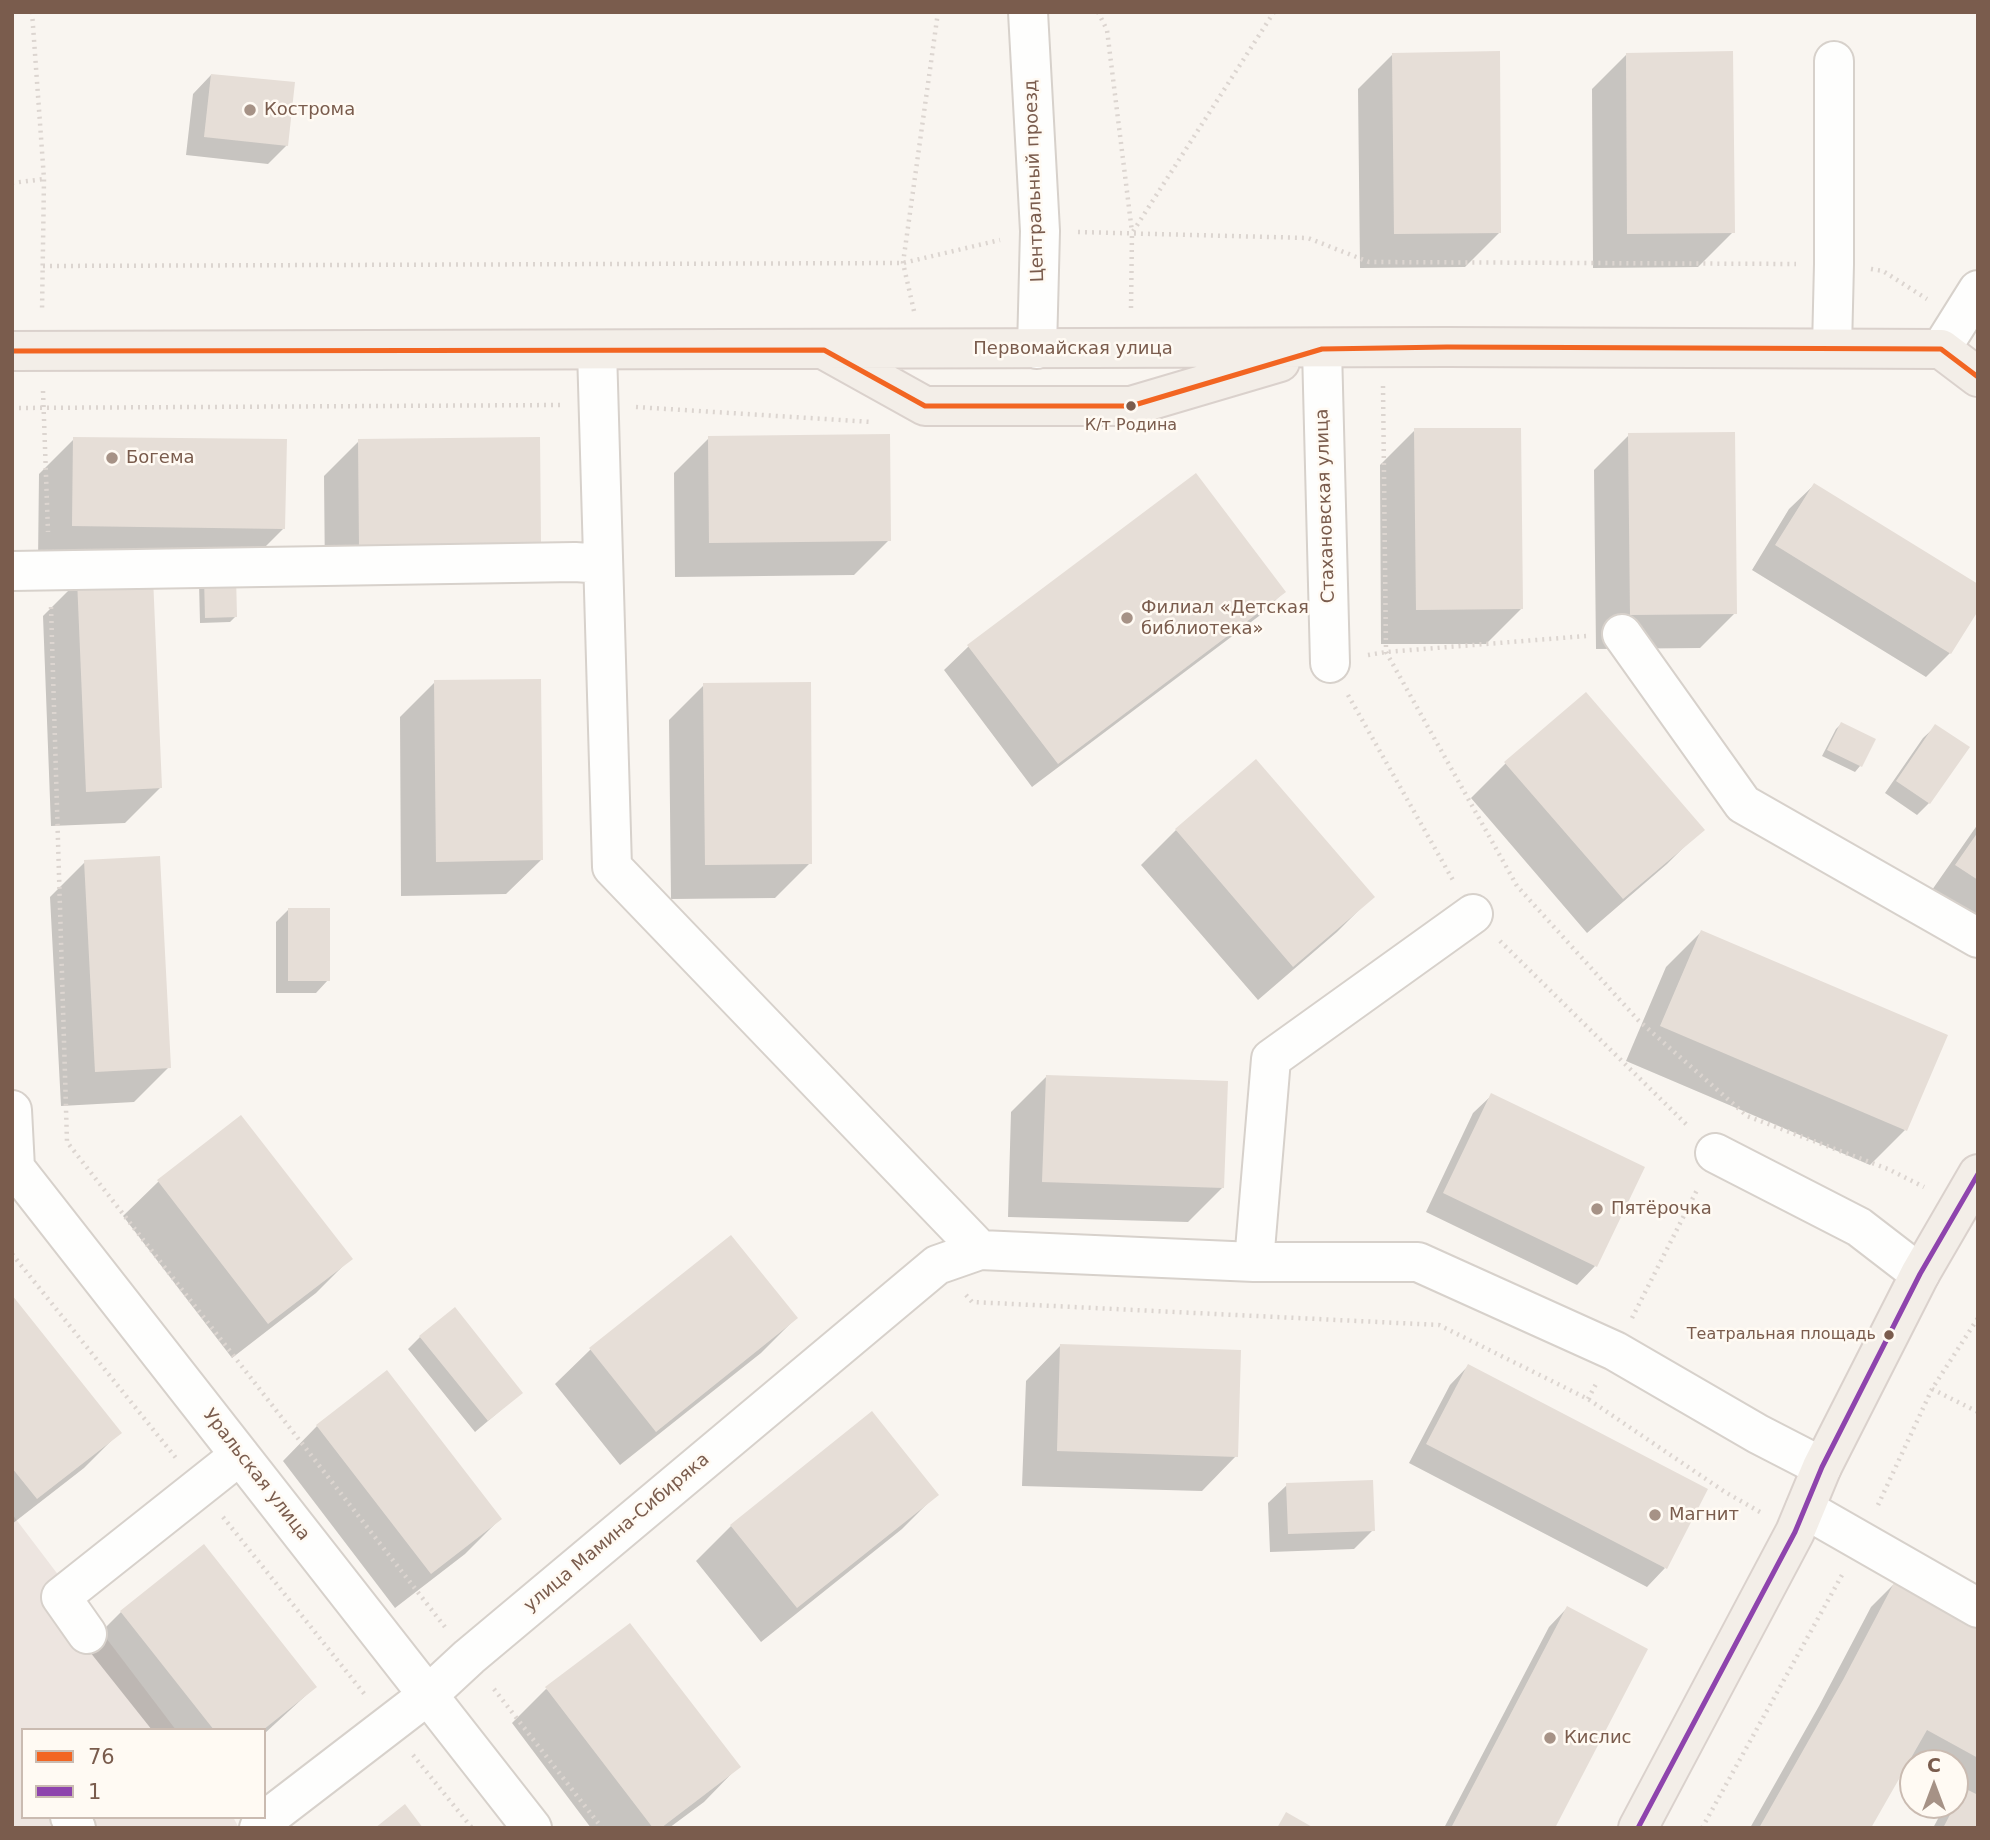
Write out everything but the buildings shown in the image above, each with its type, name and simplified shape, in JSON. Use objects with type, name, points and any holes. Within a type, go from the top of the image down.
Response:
[{"type":"main road","name":"Первомайская улица","points":[[27,351],[1131,349],[1322,367],[1832,348],[1959,320]]},
{"type":"main road","points":[[1959,320],[1978,377]]},
{"type":"main road","name":"Первомайская улица","points":[[824,350],[925,405],[1131,405],[1322,367]]},
{"type":"main road","points":[[1639,1828],[1800,1520],[1822,1466],[1920,1274],[1969,1190]]},
{"type":"street","name":"Центральный проезд","points":[[1028,12],[1040,231],[1037,349]]},
{"type":"street","points":[[1832,348],[1835,264],[1834,61]]},
{"type":"street","points":[[597,350],[612,867],[980,1250],[1254,1262],[1418,1262],[1615,1351],[1758,1434],[1822,1466]]},
{"type":"street","name":"Стахановская улица","points":[[1322,367],[1330,663]]},
{"type":"street","points":[[12,571],[575,562],[603,564]]},
{"type":"street","points":[[1622,634],[1743,804],[1978,938]]},
{"type":"street","points":[[1254,1262],[1271,1059],[1473,914]]},
{"type":"street","name":"Уральская улица","points":[[12,1110],[15,1168],[20,1189],[240,1455],[532,1828]]},
{"type":"street","points":[[1715,1153],[1859,1227],[1920,1274]]},
{"type":"street","name":"улица Мамина-Сибиряка","points":[[259,1828],[264,1821],[428,1695],[469,1657],[937,1265],[980,1250]]},
{"type":"street","points":[[87,1634],[61,1597],[240,1455]]},
{"type":"street","points":[[1800,1520],[1978,1608]]},
{"type":"path","points":[[32,12],[44,180],[43,266],[27,351],[48,532]]},
{"type":"path","points":[[903,263],[938,12]]},
{"type":"path","points":[[1098,12],[1107,30],[1132,233],[1131,349]]},
{"type":"path","points":[[1132,233],[1273,12]]},
{"type":"path","points":[[12,183],[44,180]]},
{"type":"path","points":[[43,266],[903,263],[1040,231],[1132,233],[1308,238],[1368,262],[1835,264],[1883,271],[1959,320]]},
{"type":"path","points":[[1322,367],[1383,385],[1385,652],[1517,886],[1638,1020],[1747,1116],[1888,1169],[1969,1190]]},
{"type":"path","points":[[50,602],[67,1142],[602,1828]]},
{"type":"path","points":[[1330,663],[1385,652],[1622,634]]},
{"type":"path","points":[[1588,1399],[1715,1153],[1747,1116]]},
{"type":"path","points":[[12,1254],[472,1828]]},
{"type":"path","points":[[937,1265],[972,1302],[1439,1325],[1588,1399],[1726,1492],[1800,1520]]},
{"type":"path","points":[[1932,1390],[1978,1412]]},
{"type":"shaded area","points":[[12,1514],[174,1728],[21,1728],[21,1819],[234,1819],[239,1828],[12,1828]]},
{"type":"transit line","name":"76","points":[[12,351],[824,350],[925,406],[1131,406],[1322,349],[1941,349],[1978,377]]},
{"type":"transit line","name":"1","points":[[1638,1828],[1795,1532],[1822,1467],[1920,1274],[1978,1174]]},
{"type":"place","name":"Кострома","points":[[250,110]]},
{"type":"place","name":"К/т Родина","points":[[1131,406]]},
{"type":"place","name":"Богема","points":[[112,458]]},
{"type":"place","name":"Филиал «Детская библиотека»","points":[[1127,618]]},
{"type":"place","name":"Пятёрочка","points":[[1597,1209]]},
{"type":"place","name":"Театральная площадь","points":[[1889,1335]]},
{"type":"place","name":"Магнит","points":[[1655,1515]]},
{"type":"place","name":"Кислис","points":[[1550,1738]]}]
